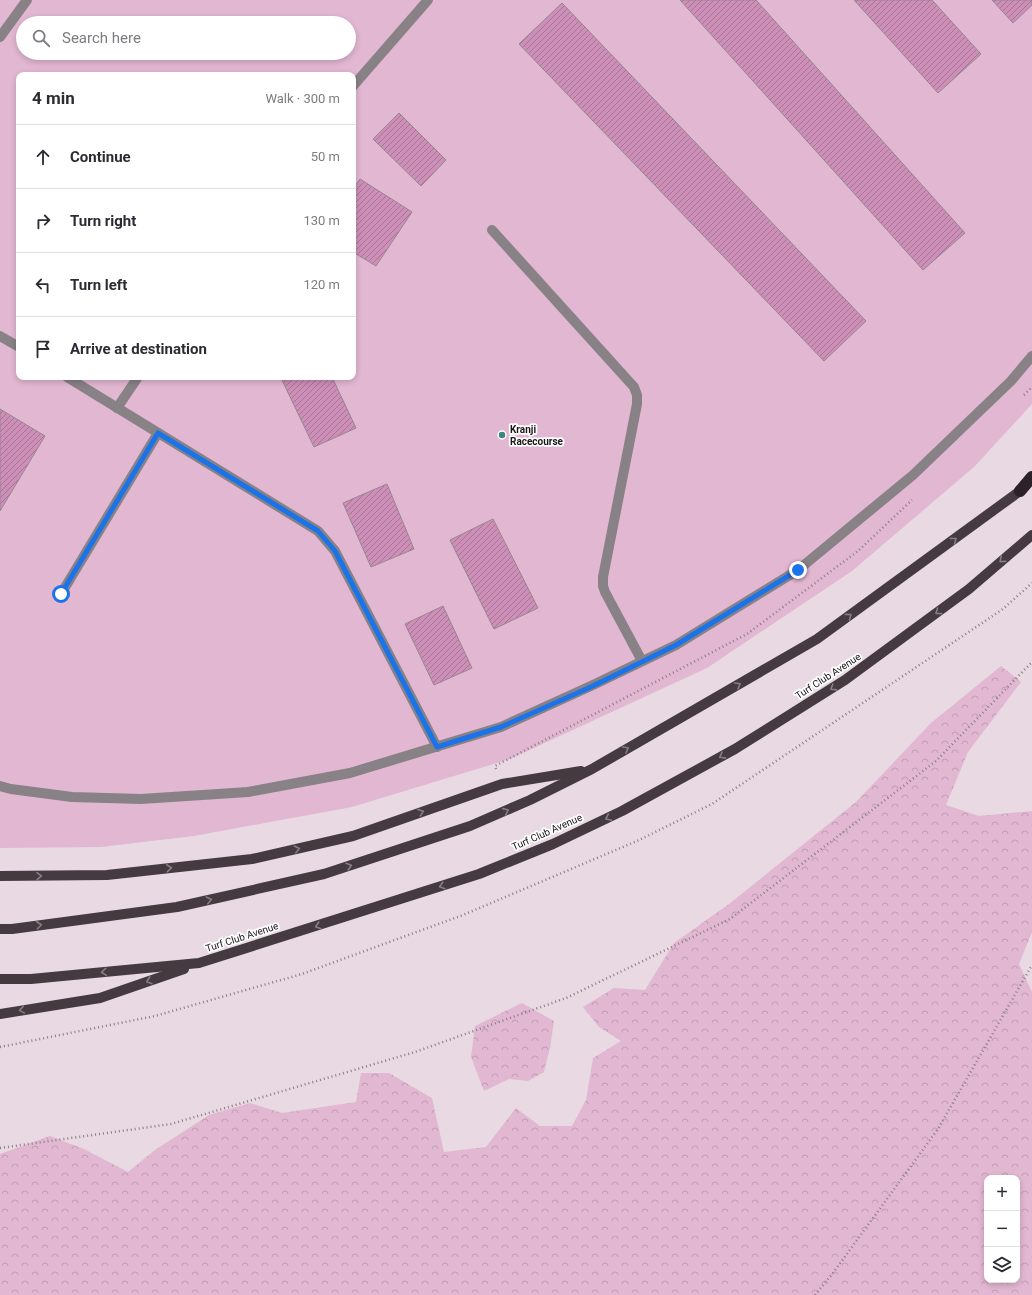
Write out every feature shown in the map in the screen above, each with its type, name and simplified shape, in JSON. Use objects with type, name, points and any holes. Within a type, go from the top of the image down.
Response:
[{"type":"highway","points":[[1020,491],[1032,477]]},
{"type":"highway","points":[[1020,491],[1032,483]]},
{"type":"main road","points":[[0,929],[12,929],[178,908],[324,874],[470,826],[530,800],[592,769],[817,640],[1020,491]]},
{"type":"main road","name":"Turf Club Avenue","points":[[0,979],[31,979],[199,964],[479,874],[553,844],[622,811],[735,749],[845,680],[969,589],[1032,535]]},
{"type":"main road","points":[[0,876],[107,875],[252,859],[353,836],[502,784],[592,769]]},
{"type":"main road","points":[[0,1014],[100,998],[199,964]]},
{"type":"street","points":[[0,37],[27,0]]},
{"type":"street","points":[[356,83],[428,0]]},
{"type":"street","points":[[492,230],[634,387],[637,395],[637,404],[603,577],[603,586],[642,661]]},
{"type":"street","points":[[0,336],[16,346]]},
{"type":"street","points":[[0,786],[11,789],[87,798],[141,799],[248,792],[350,773],[501,727],[593,686],[676,645],[798,570],[913,475],[1011,381],[1032,356]]},
{"type":"street","points":[[72,380],[318,531],[335,551],[437,747]]},
{"type":"street","points":[[117,408],[136,380]]},
{"type":"street","points":[[61,594],[158,433]]},
{"type":"path","points":[[0,1148],[171,1124],[415,1052],[566,998],[730,919],[936,761],[1032,662]]},
{"type":"path","points":[[815,1295],[833,1273],[938,1130],[1032,965]]},
{"type":"green space","name":"Kranji Racecourse","points":[[0,0],[1032,0],[1032,404],[974,467],[852,571],[707,668],[510,759],[352,807],[194,836],[101,847],[0,848]]},
{"type":"green space","points":[[1001,666],[1021,682],[968,752],[946,805],[979,816],[1032,811],[1032,932],[1019,964],[1032,992],[1032,1295],[0,1295],[0,1154],[50,1136],[84,1149],[128,1172],[155,1150],[209,1115],[250,1103],[282,1113],[356,1102],[361,1073],[389,1073],[432,1098],[444,1152],[486,1147],[516,1108],[540,1126],[572,1126],[586,1100],[593,1058],[621,1041],[599,1027],[583,1007],[614,988],[645,990],[674,943],[729,904],[856,802],[931,723]]},
{"type":"green space","points":[[522,1003],[554,1021],[550,1048],[544,1072],[528,1081],[509,1079],[484,1091],[471,1057],[475,1026]]},
{"type":"building","points":[[680,0],[756,0],[965,233],[923,270]]},
{"type":"building","points":[[854,0],[932,0],[981,54],[938,93]]},
{"type":"building","points":[[992,0],[1032,0],[1032,5],[1013,23]]},
{"type":"building","points":[[562,3],[866,321],[824,361],[519,44]]},
{"type":"building","points":[[399,113],[446,160],[421,186],[373,139]]},
{"type":"building","points":[[360,179],[412,212],[376,266],[356,254],[356,185]]},
{"type":"building","points":[[282,380],[333,380],[356,428],[314,447]]},
{"type":"building","points":[[0,409],[45,436],[0,511]]},
{"type":"building","points":[[387,484],[414,549],[371,567],[343,503]]},
{"type":"building","points":[[493,519],[538,608],[494,629],[450,540]]},
{"type":"building","points":[[443,606],[472,668],[434,685],[405,624]]},
{"type":"place","name":"Kranji Racecourse","points":[[502,435]]},
{"type":"route","points":[[61,594],[158,433],[318,531],[335,551],[437,747],[501,727],[593,686],[676,645],[798,570]]}]
